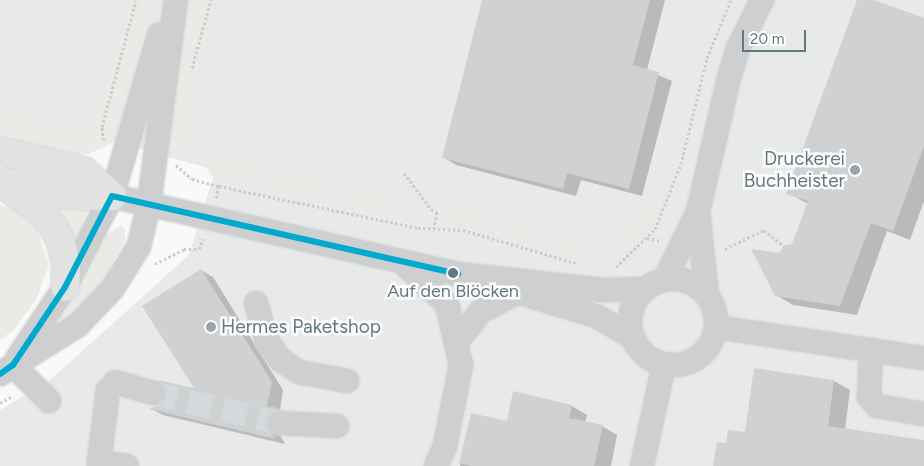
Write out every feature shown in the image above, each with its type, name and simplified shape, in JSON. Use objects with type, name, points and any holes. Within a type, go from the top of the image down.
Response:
[{"type":"highway","points":[[0,151],[84,171],[112,196]]},
{"type":"highway","points":[[0,182],[69,195],[112,196]]},
{"type":"highway","points":[[0,182],[41,211],[53,227],[61,243],[66,264],[65,287]]},
{"type":"street","points":[[7,369],[65,287],[112,196],[170,0]]},
{"type":"street","points":[[7,369],[78,325],[113,288],[139,246],[149,204],[176,0]]},
{"type":"street","points":[[633,337],[631,311],[655,284],[698,212],[728,82],[741,40],[762,0]]},
{"type":"street","points":[[112,196],[406,265],[458,274],[602,290],[681,279],[695,284],[707,295],[713,305],[716,327],[704,352],[678,365],[664,364],[645,354],[633,337],[596,316],[458,274]]},
{"type":"street","points":[[698,212],[707,295]]},
{"type":"street","points":[[406,265],[447,304],[461,365],[445,446],[436,466]]},
{"type":"street","points":[[456,343],[480,312],[518,292]]},
{"type":"street","points":[[256,303],[267,341],[281,360],[299,372],[347,382]]},
{"type":"street","points":[[716,327],[924,358]]},
{"type":"street","points":[[870,350],[869,397],[877,406],[924,414]]},
{"type":"street","points":[[642,466],[664,364]]},
{"type":"street","points":[[7,369],[49,401]]},
{"type":"street","points":[[127,466],[99,462],[112,386],[153,393]]},
{"type":"street","points":[[279,424],[337,426]]},
{"type":"path","points":[[613,269],[655,229],[681,164],[707,58],[731,0]]},
{"type":"path","points":[[176,164],[192,178],[219,186],[418,228],[463,230],[496,237],[586,266]]},
{"type":"path","points":[[404,173],[432,209],[437,212],[434,228]]},
{"type":"path","points":[[764,230],[784,246]]},
{"type":"shaded area","points":[[0,0],[924,0],[924,466],[0,466],[0,410],[50,380],[189,255],[215,170],[0,110]]},
{"type":"shaded area","points":[[132,0],[149,0],[112,143],[89,154],[53,155],[0,141],[0,107],[91,131]]},
{"type":"shaded area","points":[[188,0],[215,0],[188,107],[187,132],[192,150],[431,209],[445,206],[475,210],[600,252],[637,219],[675,165],[648,225],[601,263],[498,231],[212,176],[196,154],[161,148]]},
{"type":"shaded area","points":[[43,200],[89,209],[72,254]]},
{"type":"shaded area","points":[[0,205],[11,207],[36,227],[49,265],[36,300],[15,329],[0,340]]},
{"type":"shaded area","points":[[121,225],[125,229],[125,241],[105,278],[73,316],[35,345],[73,293],[106,235]]},
{"type":"building","points":[[482,0],[650,0],[633,65],[659,72],[629,189],[567,173],[563,189],[442,158]]},
{"type":"building","name":"Druckerei Buchheister","points":[[857,0],[874,0],[924,18],[924,146],[893,231],[871,223],[840,306],[775,296],[751,249],[779,253],[784,246],[792,244],[808,201],[786,194]]},
{"type":"building","points":[[201,269],[272,382],[267,406],[282,409],[272,411],[265,423],[275,439],[149,409],[162,403],[166,397],[166,389],[158,380],[194,388],[142,306]]},
{"type":"building","points":[[754,368],[834,380],[828,426],[924,440],[924,466],[713,466],[717,442],[726,443],[728,430],[745,432]]},
{"type":"building","points":[[513,391],[572,405],[569,418],[603,425],[594,466],[472,466],[459,463],[471,413],[507,421]]},
{"type":"tunnel","points":[[153,393],[279,423]]},
{"type":"transit line","points":[[0,374],[13,365],[65,287],[112,196],[458,274]]},
{"type":"place","name":"Druckerei Buchheister","points":[[855,170]]},
{"type":"place","name":"Auf den Blöcken","points":[[453,273]]},
{"type":"place","name":"Hermes Paketshop","points":[[211,327]]}]
